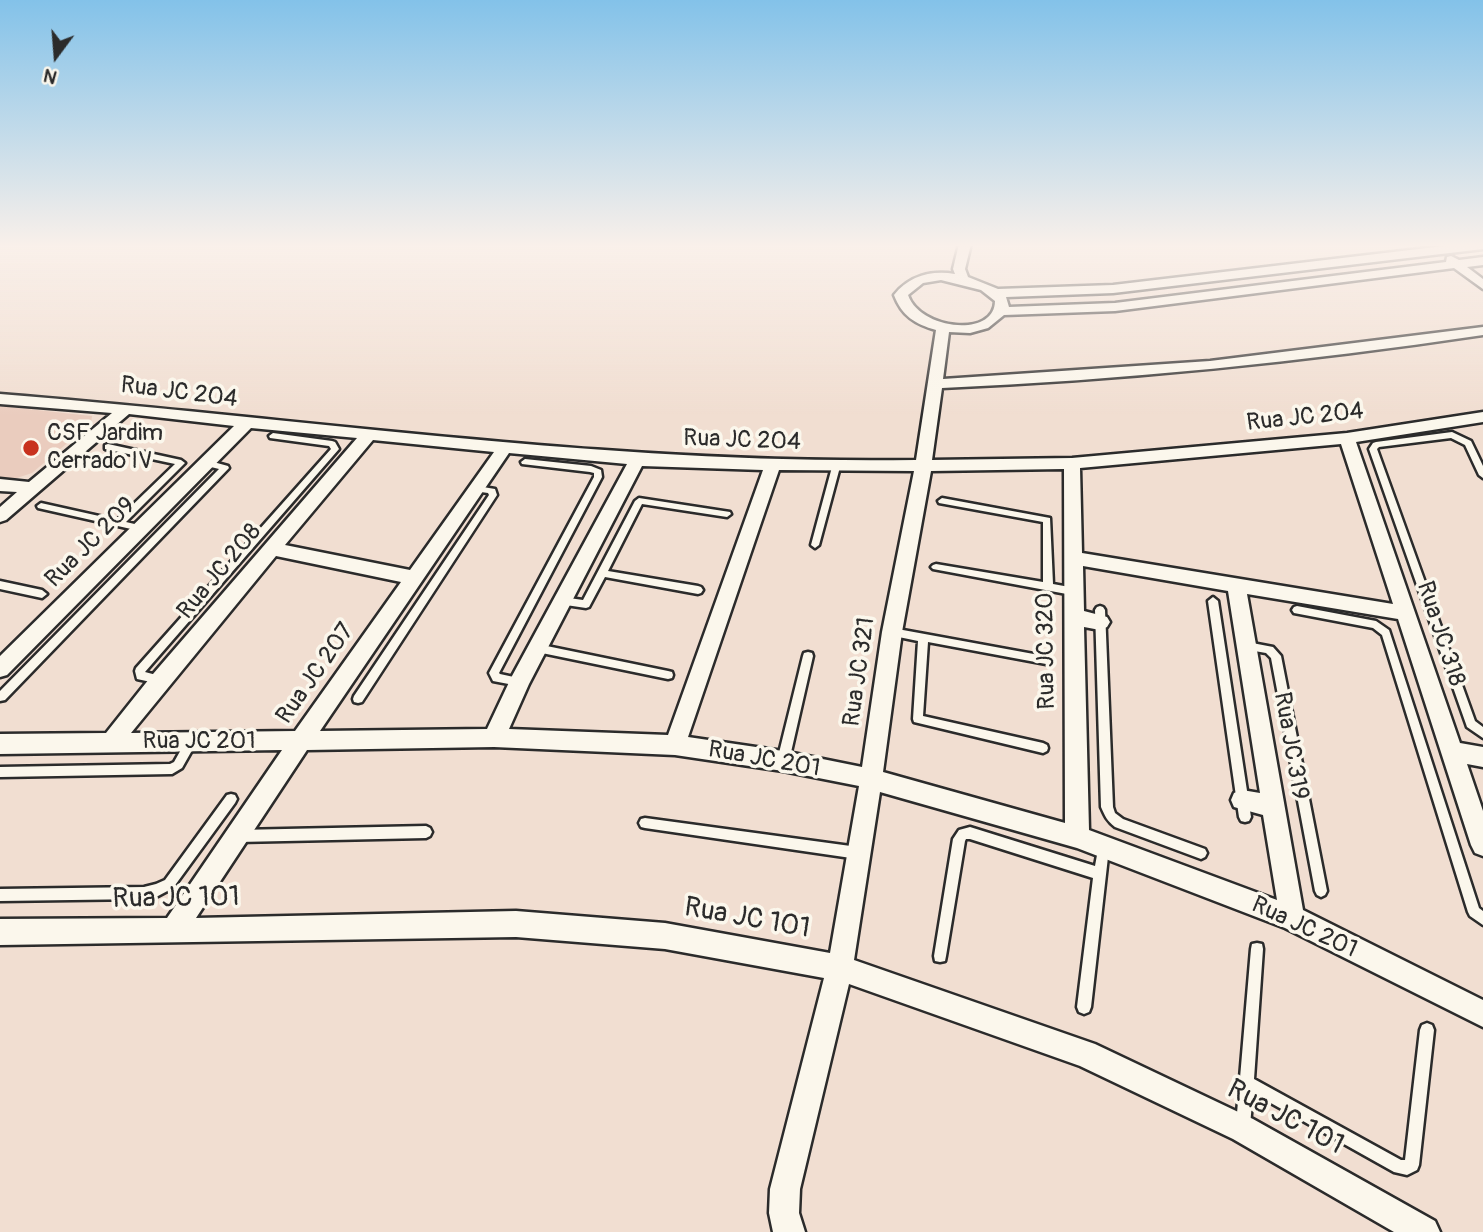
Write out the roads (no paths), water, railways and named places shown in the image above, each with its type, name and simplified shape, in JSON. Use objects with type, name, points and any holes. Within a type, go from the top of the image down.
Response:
[{"type":"street","points":[[902,301],[908,312],[922,321],[943,327],[979,326],[993,320],[1001,311],[1001,301]]},
{"type":"street","points":[[1001,311],[1115,307],[1159,301]]},
{"type":"street","name":"Rua JC 321","points":[[789,1232],[784,1213],[785,1189],[840,968],[892,632],[923,467],[943,327]]},
{"type":"street","points":[[934,384],[1062,379],[1228,365],[1483,331]]},
{"type":"street","name":"Rua JC 204","points":[[0,399],[636,460],[836,467],[1072,463],[1347,438],[1481,422]]},
{"type":"street","points":[[0,516],[126,409]]},
{"type":"street","name":"Rua JC 209","points":[[0,669],[247,424]]},
{"type":"street","name":"Rua JC 208","points":[[111,743],[160,680],[369,435]]},
{"type":"street","name":"Rua JC 318","points":[[1347,438],[1483,845]]},
{"type":"street","name":"Rua JC 207","points":[[173,931],[300,742],[505,449]]},
{"type":"street","points":[[494,738],[519,682],[636,460]]},
{"type":"street","name":"Rua JC 320","points":[[1072,463],[1077,838]]},
{"type":"street","points":[[675,745],[773,465]]},
{"type":"street","points":[[0,485],[32,488]]},
{"type":"street","points":[[272,550],[415,578]]},
{"type":"street","points":[[1072,558],[1405,613]]},
{"type":"street","name":"Rua JC 319","points":[[1236,583],[1292,918]]},
{"type":"street","points":[[1073,617],[1100,616]]},
{"type":"street","name":"Rua JC 201","points":[[0,744],[494,738],[675,745],[783,761],[871,779],[1103,847],[1292,918],[1483,1014]]},
{"type":"street","points":[[1451,751],[1483,757]]},
{"type":"street","points":[[1243,808],[1273,806]]},
{"type":"street","name":"Rua JC 101","points":[[0,932],[516,924],[665,936],[840,968],[1085,1054],[1243,1129],[1424,1232]]},
{"type":"lane","points":[[1483,475],[1468,443],[1452,435],[1376,445],[1373,449],[1471,724],[1483,733]]},
{"type":"lane","points":[[160,680],[141,676],[140,671],[335,449],[332,444],[273,436]]},
{"type":"lane","points":[[108,447],[181,463],[119,523]]},
{"type":"lane","points":[[519,682],[497,678],[494,673],[598,477],[598,472],[591,469],[525,462]]},
{"type":"lane","points":[[1,697],[225,468],[206,463]]},
{"type":"lane","points":[[815,545],[836,467]]},
{"type":"lane","points":[[358,699],[493,495],[492,491],[477,488]]},
{"type":"lane","points":[[562,601],[584,605],[639,500],[727,514]]},
{"type":"lane","points":[[942,501],[1047,520],[1048,587]]},
{"type":"lane","points":[[41,506],[141,528]]},
{"type":"lane","points":[[936,567],[1072,591]]},
{"type":"lane","points":[[603,573],[698,590]]},
{"type":"lane","points":[[0,585],[42,594]]},
{"type":"lane","points":[[1213,601],[1243,808]]},
{"type":"lane","points":[[1297,610],[1376,625],[1386,633],[1474,912],[1483,919]]},
{"type":"lane","points":[[1100,616],[1107,807],[1111,817],[1119,824],[1201,853]]},
{"type":"lane","points":[[892,632],[1046,660]]},
{"type":"lane","points":[[923,637],[918,719],[1043,748]]},
{"type":"lane","points":[[1246,645],[1269,650],[1276,656],[1321,891]]},
{"type":"lane","points":[[537,648],[667,675]]},
{"type":"lane","points":[[783,761],[808,656]]},
{"type":"lane","points":[[0,772],[172,769],[178,765],[191,743]]},
{"type":"lane","points":[[0,895],[144,893],[158,890],[169,884],[232,799]]},
{"type":"lane","points":[[645,823],[858,853]]},
{"type":"lane","points":[[238,836],[426,832]]},
{"type":"lane","points":[[940,956],[962,834],[970,833],[1100,874]]},
{"type":"lane","points":[[1084,1007],[1103,847]]},
{"type":"lane","points":[[1243,1129],[1257,949]]},
{"type":"lane","points":[[1246,1082],[1398,1167],[1407,1168],[1412,1165],[1427,1030]]},
{"type":"place","name":"CSF Jardim Cerrado IV","points":[[31,448]]}]
